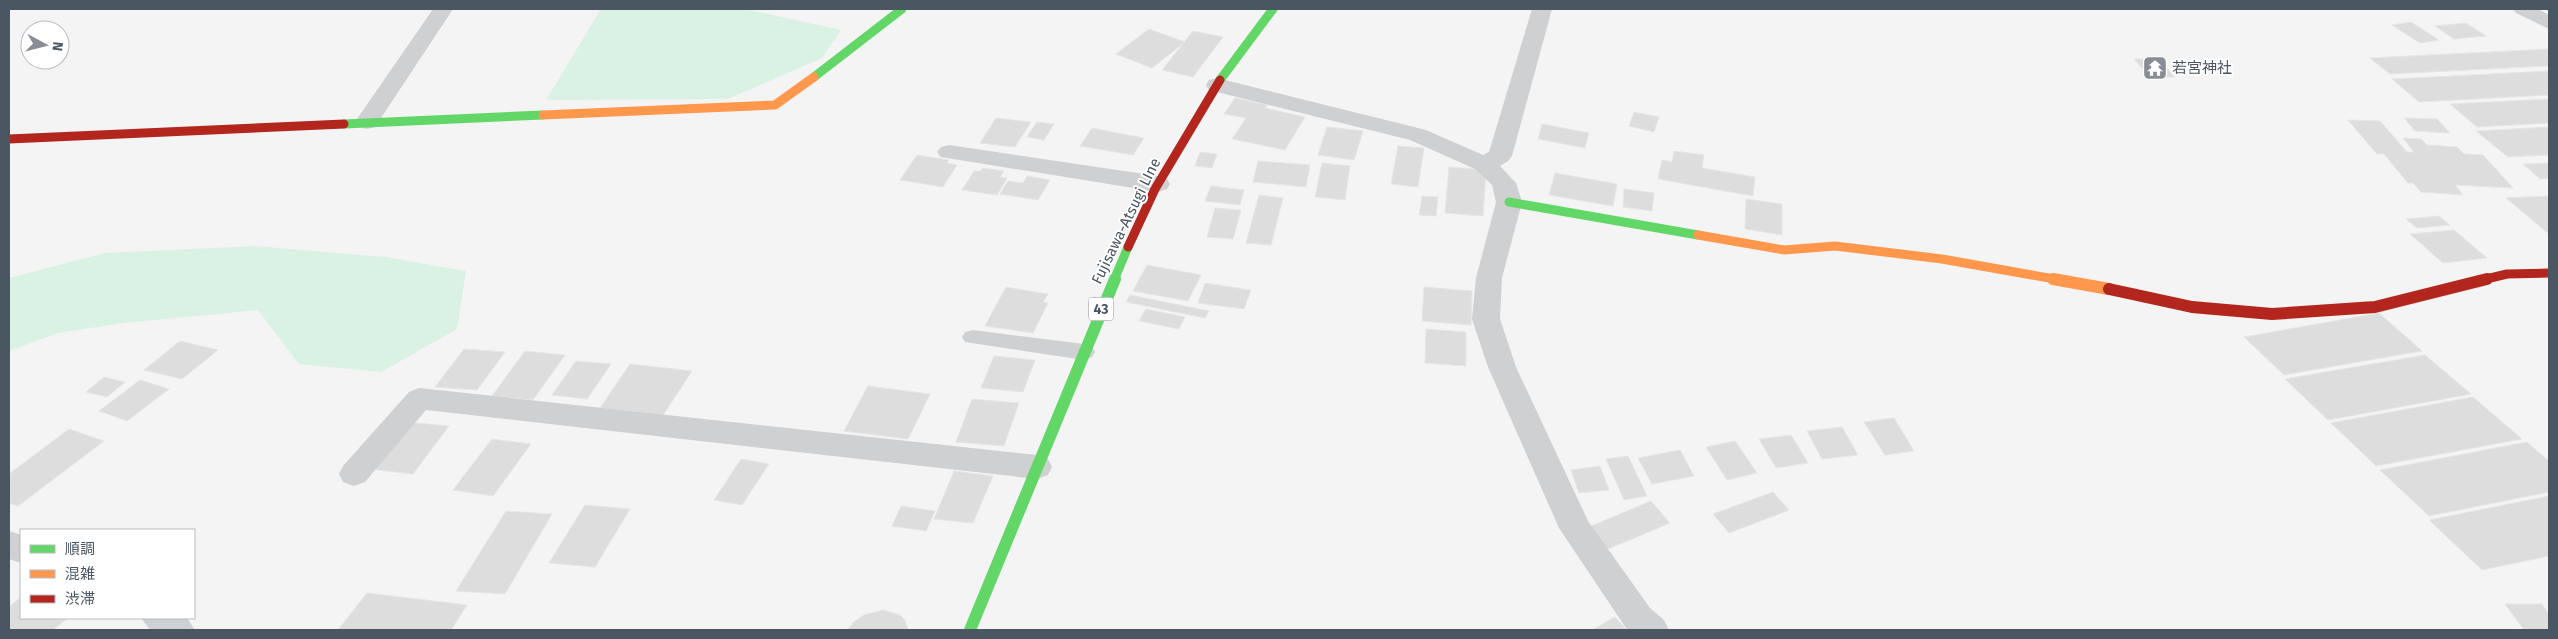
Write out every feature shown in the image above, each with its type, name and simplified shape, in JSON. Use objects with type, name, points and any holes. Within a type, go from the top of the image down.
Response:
[{"type":"street","points":[[367,122],[443,9]]},
{"type":"street","points":[[9,140],[775,104],[830,65],[902,9]]},
{"type":"street","name":"Fujisawa-Atsugi LIne","points":[[970,630],[1118,268],[1158,184],[1217,85],[1273,9]]},
{"type":"street","points":[[1484,164],[1500,156],[1542,9]]},
{"type":"street","points":[[2523,9],[2549,24]]},
{"type":"street","points":[[1217,85],[1418,135],[1484,164],[1504,183],[1509,202],[1489,278],[1486,319],[1502,367],[1575,528],[1638,618],[1652,630]]},
{"type":"street","points":[[949,152],[1158,184]]},
{"type":"street","points":[[1509,202],[1784,250],[1835,246],[1942,259],[2103,288],[2192,307],[2272,314],[2375,307],[2507,274],[2549,273]]},
{"type":"street","points":[[354,474],[419,399],[1037,467]]},
{"type":"street","points":[[160,619],[178,630]]},
{"type":"lane","points":[[974,337],[1084,352]]},
{"type":"green space","points":[[601,9],[745,9],[841,30],[822,58],[728,99],[546,100]]},
{"type":"green space","points":[[255,246],[385,257],[466,271],[457,329],[381,372],[299,364],[258,310],[124,323],[58,333],[9,351],[9,278],[105,253]]},
{"type":"building","points":[[2411,22],[2439,40],[2420,43],[2392,25]]},
{"type":"building","points":[[2466,23],[2486,36],[2454,39],[2435,26]]},
{"type":"building","points":[[1149,29],[1185,42],[1152,68],[1116,54]]},
{"type":"building","points":[[1193,31],[1223,37],[1193,77],[1162,70]]},
{"type":"building","points":[[2549,49],[2549,66],[2390,74],[2370,58]]},
{"type":"building","name":"若宮神社","points":[[2134,59],[2159,59],[2175,77],[2150,77]]},
{"type":"building","points":[[2549,71],[2549,95],[2419,102],[2392,79]]},
{"type":"building","points":[[1235,98],[1267,105],[1265,108],[1305,117],[1285,150],[1232,139],[1246,118],[1224,114]]},
{"type":"building","points":[[2549,99],[2549,123],[2477,127],[2450,104]]},
{"type":"building","points":[[1634,112],[1659,117],[1654,132],[1629,126]]},
{"type":"building","points":[[996,118],[1031,122],[1015,147],[980,143]]},
{"type":"building","points":[[2404,118],[2437,119],[2450,133],[2415,131]]},
{"type":"building","points":[[2348,120],[2380,121],[2407,152],[2414,152],[2403,138],[2421,139],[2427,145],[2457,147],[2464,154],[2483,155],[2513,188],[2455,185],[2463,195],[2421,192],[2413,183],[2408,183],[2384,154],[2377,154]]},
{"type":"building","points":[[1037,122],[1054,124],[1044,140],[1027,137]]},
{"type":"building","points":[[1542,124],[1589,133],[1585,148],[1538,139]]},
{"type":"building","points":[[1327,127],[1363,131],[1354,160],[1318,155]]},
{"type":"building","points":[[2549,127],[2549,155],[2508,157],[2476,131]]},
{"type":"building","points":[[1092,128],[1144,138],[1133,155],[1080,146]]},
{"type":"building","points":[[1398,146],[1424,148],[1418,187],[1391,184]]},
{"type":"building","points":[[1674,151],[1704,155],[1702,168],[1755,177],[1753,196],[1658,179],[1662,160],[1672,162]]},
{"type":"building","points":[[1200,152],[1217,154],[1212,168],[1195,166]]},
{"type":"building","points":[[917,155],[949,160],[947,163],[957,165],[943,187],[900,180]]},
{"type":"building","points":[[1258,161],[1310,165],[1306,187],[1253,182]]},
{"type":"building","points":[[1322,163],[1350,166],[1345,200],[1315,197]]},
{"type":"building","points":[[2549,163],[2549,178],[2540,179],[2523,164]]},
{"type":"building","points":[[1449,167],[1486,170],[1483,216],[1445,213]]},
{"type":"building","points":[[983,168],[1004,171],[1000,177],[1007,178],[997,195],[962,190],[974,171],[981,171]]},
{"type":"building","points":[[1555,173],[1617,184],[1613,206],[1549,195]]},
{"type":"building","points":[[1027,176],[1050,180],[1038,200],[1000,194],[1008,181],[1023,183]]},
{"type":"building","points":[[1211,186],[1244,190],[1240,205],[1205,201]]},
{"type":"building","points":[[1624,189],[1654,193],[1652,211],[1623,207]]},
{"type":"building","points":[[1259,195],[1283,198],[1271,245],[1246,243]]},
{"type":"building","points":[[1422,196],[1438,197],[1436,216],[1419,215]]},
{"type":"building","points":[[2546,196],[2549,198],[2549,234],[2506,198]]},
{"type":"building","points":[[1746,199],[1782,204],[1782,235],[1745,229]]},
{"type":"building","points":[[1215,208],[1241,210],[1233,239],[1207,237]]},
{"type":"building","points":[[2439,216],[2450,225],[2417,228],[2406,219]]},
{"type":"building","points":[[2454,230],[2487,258],[2443,263],[2410,234]]},
{"type":"building","points":[[1147,265],[1201,275],[1188,301],[1133,291]]},
{"type":"building","points":[[1205,283],[1251,290],[1244,309],[1198,303]]},
{"type":"building","points":[[1006,287],[1048,294],[1043,302],[1048,303],[1033,333],[985,326]]},
{"type":"building","points":[[1424,287],[1472,291],[1471,325],[1422,321]]},
{"type":"building","points":[[1130,295],[1209,311],[1205,318],[1126,302]]},
{"type":"building","points":[[1146,309],[1185,317],[1179,329],[1139,321]]},
{"type":"building","points":[[2379,313],[2422,351],[2284,375],[2244,337]]},
{"type":"building","points":[[1426,329],[1466,332],[1466,366],[1425,363]]},
{"type":"building","points":[[180,341],[218,350],[182,379],[144,370]]},
{"type":"building","points":[[464,349],[505,352],[477,390],[435,387]]},
{"type":"building","points":[[525,351],[565,355],[533,400],[492,396]]},
{"type":"building","points":[[2425,355],[2471,394],[2328,420],[2285,379]]},
{"type":"building","points":[[994,356],[1035,360],[1023,392],[981,388]]},
{"type":"building","points":[[576,361],[611,364],[587,399],[552,395]]},
{"type":"building","points":[[630,364],[692,371],[663,415],[600,408]]},
{"type":"building","points":[[104,377],[125,382],[107,397],[86,392]]},
{"type":"building","points":[[140,380],[169,389],[127,421],[99,411]]},
{"type":"building","points":[[868,386],[930,394],[908,439],[844,431]]},
{"type":"building","points":[[2473,397],[2522,439],[2376,466],[2331,423]]},
{"type":"building","points":[[972,399],[1019,403],[1004,446],[956,442]]},
{"type":"building","points":[[1894,418],[1914,451],[1885,455],[1864,422]]},
{"type":"building","points":[[406,422],[449,426],[413,474],[369,469]]},
{"type":"building","points":[[1842,427],[1858,455],[1822,459],[1807,431]]},
{"type":"building","points":[[69,429],[104,441],[18,506],[9,503],[9,474]]},
{"type":"building","points":[[1791,435],[1808,463],[1776,468],[1759,439]]},
{"type":"building","points":[[492,439],[531,444],[493,496],[453,490]]},
{"type":"building","points":[[1735,441],[1757,473],[1727,480],[1706,447]]},
{"type":"building","points":[[2527,442],[2549,461],[2549,492],[2429,516],[2380,470]]},
{"type":"building","points":[[1680,450],[1694,476],[1652,484],[1638,458]]},
{"type":"building","points":[[1628,456],[1647,496],[1624,500],[1606,459]]},
{"type":"building","points":[[741,459],[769,464],[742,505],[714,500]]},
{"type":"building","points":[[1600,466],[1609,490],[1579,493],[1571,470]]},
{"type":"building","points":[[954,471],[993,476],[973,523],[934,519]]},
{"type":"building","points":[[1773,492],[1789,510],[1729,533],[1713,514]]},
{"type":"building","points":[[2549,496],[2549,556],[2482,570],[2429,520]]},
{"type":"building","points":[[1651,501],[1670,523],[1603,551],[1584,529]]},
{"type":"building","points":[[585,505],[630,509],[595,567],[549,563]]},
{"type":"building","points":[[901,506],[935,511],[926,531],[892,526]]},
{"type":"building","points":[[506,511],[552,514],[505,594],[456,591]]},
{"type":"building","points":[[367,593],[467,605],[451,630],[338,630]]},
{"type":"building","points":[[20,598],[20,619],[67,619],[53,630],[9,630],[9,607]]},
{"type":"building","points":[[2505,604],[2542,604],[2549,614],[2549,630],[2524,630]]},
{"type":"building","points":[[883,610],[900,615],[905,620],[908,630],[847,630],[864,615]]},
{"type":"building","points":[[1615,617],[1627,630],[1592,630]]},
{"type":"traffic: fast","points":[[814,77],[902,9]]},
{"type":"traffic: fast","points":[[1220,80],[1273,9]]},
{"type":"traffic: fast","points":[[344,124],[543,115]]},
{"type":"traffic: fast","points":[[1509,202],[1698,235]]},
{"type":"traffic: fast","points":[[970,630],[1128,247]]},
{"type":"traffic: slow","points":[[543,115],[775,105],[814,77]]},
{"type":"traffic: slow","points":[[1698,235],[1784,250],[1835,246],[1942,259],[2109,289]]},
{"type":"traffic: jam","points":[[1128,247],[1155,189],[1220,80]]},
{"type":"traffic: jam","points":[[9,139],[344,124]]},
{"type":"traffic: jam","points":[[2109,289],[2192,307],[2272,314],[2375,307],[2507,274],[2549,273]]},
{"type":"place","name":"若宮神社","points":[[2155,68]]}]
